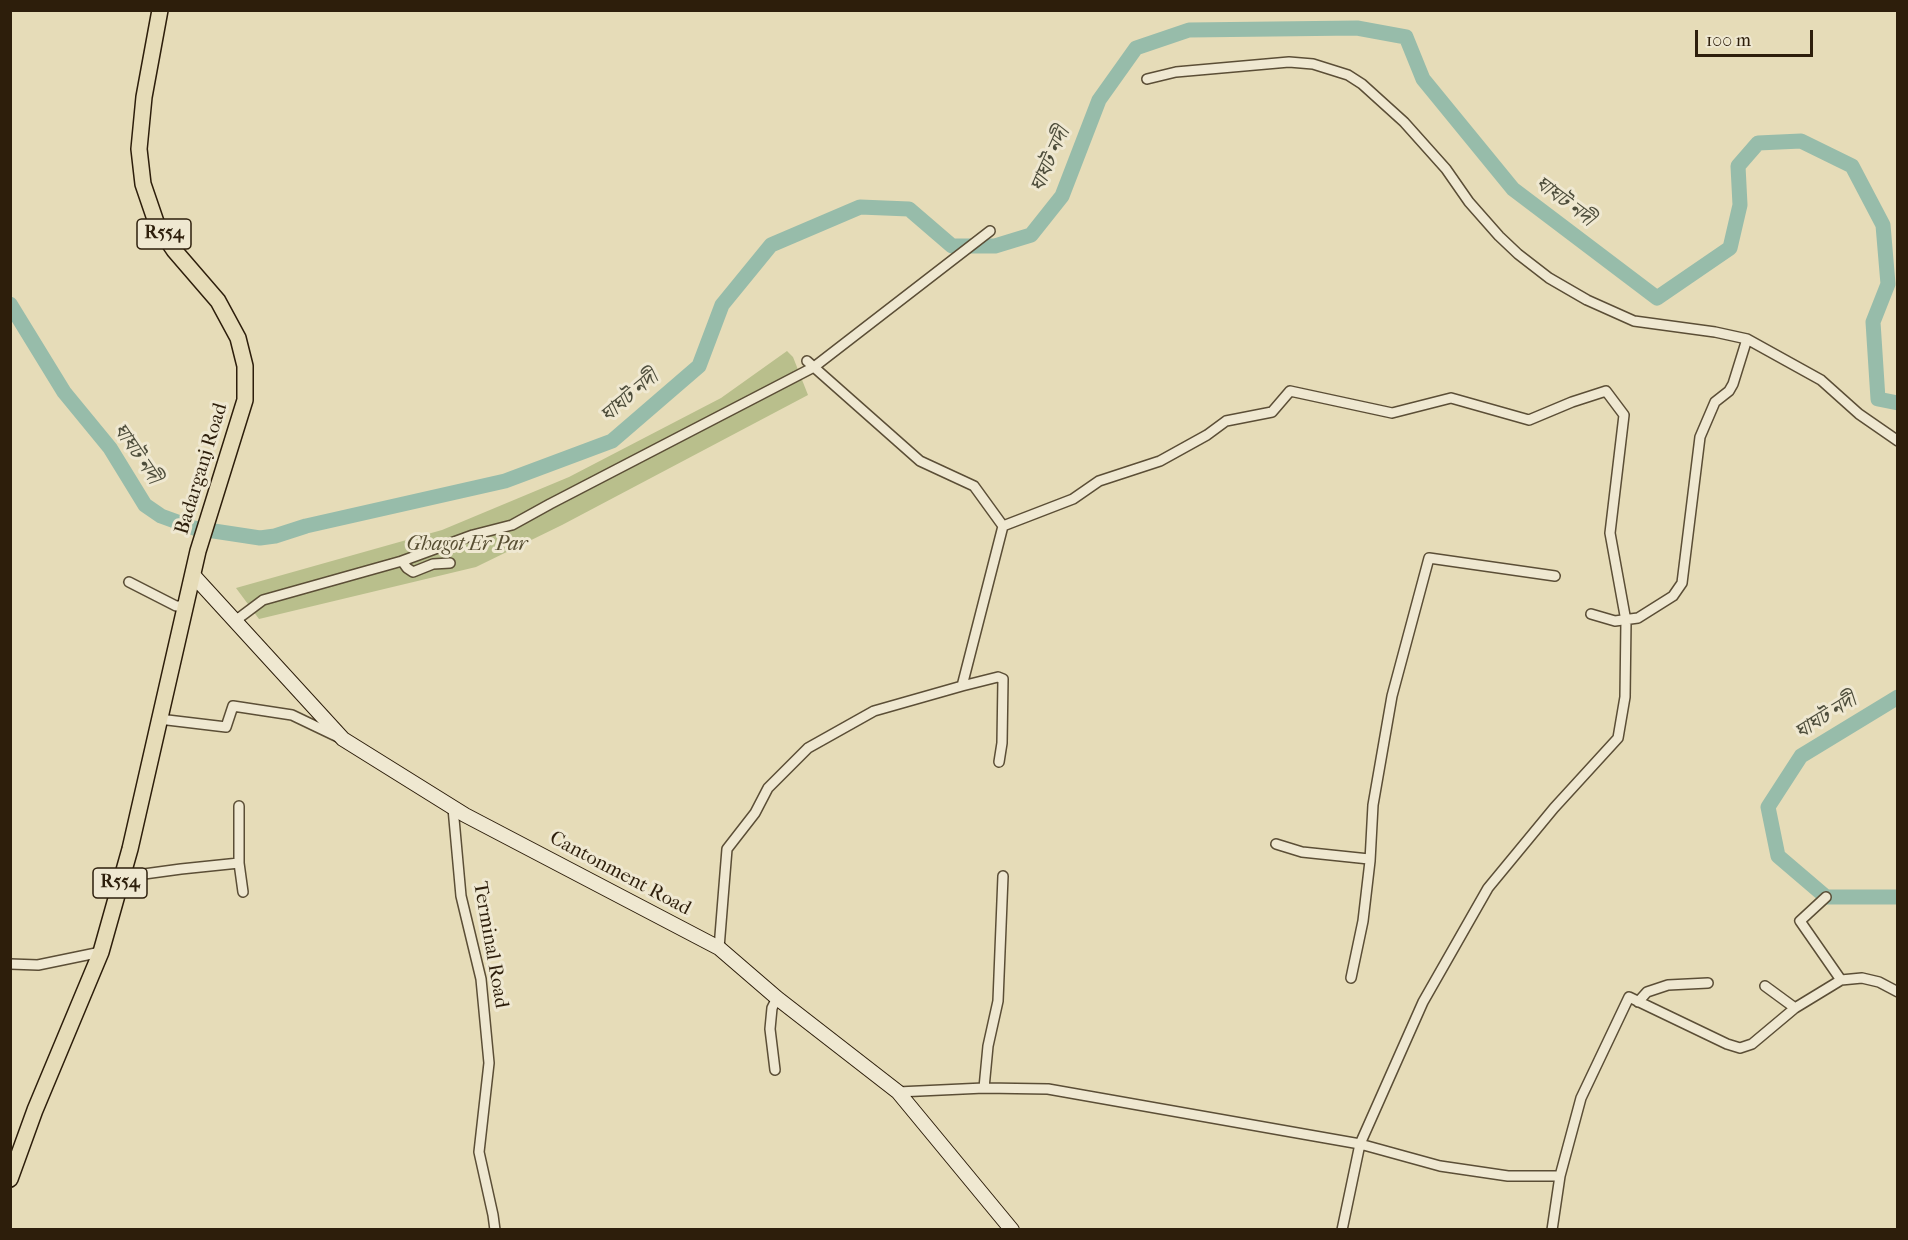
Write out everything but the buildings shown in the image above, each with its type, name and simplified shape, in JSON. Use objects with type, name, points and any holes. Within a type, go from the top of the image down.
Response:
[{"type":"main road","name":"Badarganj Road","points":[[160,10],[144,97],[139,149],[143,184],[157,225],[174,250],[218,301],[238,338],[245,366],[245,400],[198,551],[193,575]]},
{"type":"main road","name":"R554","points":[[10,1179],[100,952],[122,877],[193,575]]},
{"type":"street","points":[[1147,79],[1176,72],[1289,62],[1313,64],[1348,75],[1362,84],[1404,122],[1446,169],[1469,202],[1498,236],[1549,278],[1587,300],[1634,321],[1715,332],[1747,339],[1821,380],[1859,414],[1898,441]]},
{"type":"street","points":[[236,621],[263,600],[402,561],[473,535],[512,525],[810,364],[990,231]]},
{"type":"street","points":[[1591,614],[1615,621],[1638,618],[1673,596],[1682,583],[1700,437],[1715,402],[1729,391],[1733,384],[1747,339]]},
{"type":"street","points":[[810,364],[920,461],[974,486],[1003,526]]},
{"type":"street","points":[[1003,526],[1073,499],[1099,481],[1160,461],[1207,435],[1226,421],[1272,412],[1290,392],[1392,413],[1451,398],[1528,420],[1572,402],[1606,392],[1624,414],[1610,532],[1626,621],[1625,697],[1618,738],[1554,808],[1488,888],[1423,1002],[1360,1144],[1342,1230]]},
{"type":"street","points":[[962,686],[1003,526]]},
{"type":"street","points":[[1351,978],[1363,921],[1373,805],[1392,696],[1429,558],[1555,576]]},
{"type":"street","points":[[402,561],[413,572],[433,564],[450,563]]},
{"type":"street","name":"Cantonment Road","points":[[193,575],[343,740],[453,808],[719,948],[777,998],[898,1092],[1012,1230]]},
{"type":"street","points":[[129,582],[169,602],[186,606]]},
{"type":"street","points":[[719,948],[727,849],[755,813],[768,788],[808,748],[874,711],[998,677],[1003,679],[1002,743],[999,762]]},
{"type":"street","points":[[159,719],[226,727],[233,706],[292,715],[343,740]]},
{"type":"street","points":[[239,806],[239,863],[243,892]]},
{"type":"street","name":"Terminal Road","points":[[453,808],[461,896],[481,980],[489,1063],[479,1152],[494,1215],[495,1230]]},
{"type":"street","points":[[1276,844],[1302,852],[1369,859]]},
{"type":"street","points":[[122,877],[181,868],[239,863]]},
{"type":"street","points":[[984,1088],[988,1046],[998,1001],[1003,876]]},
{"type":"street","points":[[1826,897],[1800,921],[1841,980]]},
{"type":"street","points":[[10,964],[38,964],[100,952]]},
{"type":"street","points":[[1552,1230],[1560,1176],[1581,1098],[1629,997],[1726,1044],[1740,1048],[1752,1044],[1795,1008],[1841,980],[1862,978],[1879,982],[1898,992]]},
{"type":"street","points":[[1638,1002],[1647,992],[1668,985],[1708,983]]},
{"type":"street","points":[[1765,986],[1795,1008]]},
{"type":"street","points":[[775,1070],[770,1029],[772,1008],[777,998]]},
{"type":"street","points":[[898,1092],[984,1088],[1048,1089],[1360,1144],[1440,1166],[1508,1176],[1560,1176]]},
{"type":"green space","name":"Ghagot Er Par","points":[[787,351],[793,357],[808,395],[562,525],[476,567],[259,619],[236,588],[442,530],[569,477],[721,398]]},
{"type":"waterway","name":"ঘাঘট নদী","points":[[10,304],[64,392],[110,448],[145,505],[161,516],[194,528],[260,538],[275,536],[306,526],[505,481],[612,441],[699,366],[722,305],[771,245],[860,207],[909,209],[952,246],[995,246],[1031,235],[1062,196],[1099,100],[1136,48],[1189,30],[1357,28],[1406,37],[1423,79],[1513,189],[1657,298],[1730,248],[1740,205],[1738,166],[1758,143],[1801,141],[1852,166],[1883,225],[1888,284],[1873,322],[1878,399],[1898,403]]},
{"type":"waterway","name":"ঘাঘট নদী","points":[[1898,697],[1801,756],[1768,807],[1778,856],[1826,897],[1898,897]]}]
